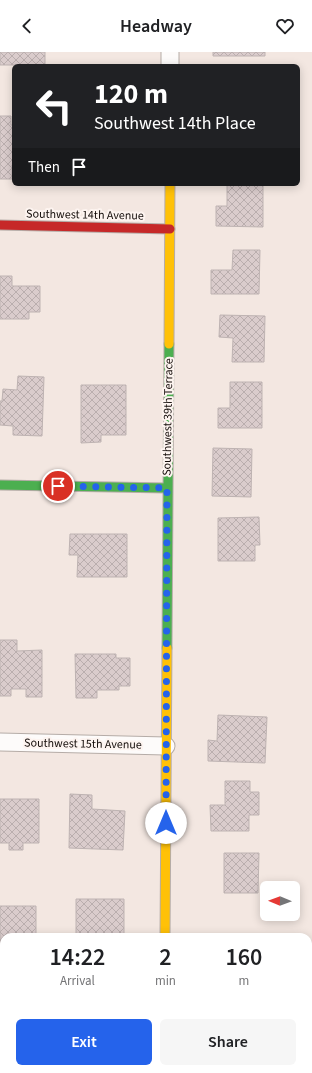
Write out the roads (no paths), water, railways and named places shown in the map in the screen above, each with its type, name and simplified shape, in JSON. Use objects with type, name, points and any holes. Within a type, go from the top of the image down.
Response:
[{"type":"street","points":[[170,52],[170,64]]},
{"type":"street","name":"Southwest 39th Terrace","points":[[165,933],[170,186]]},
{"type":"street","name":"Southwest 14th Avenue","points":[[0,225],[170,229]]},
{"type":"street","points":[[0,485],[167,488]]},
{"type":"street","name":"Southwest 15th Avenue","points":[[0,742],[166,746]]}]
